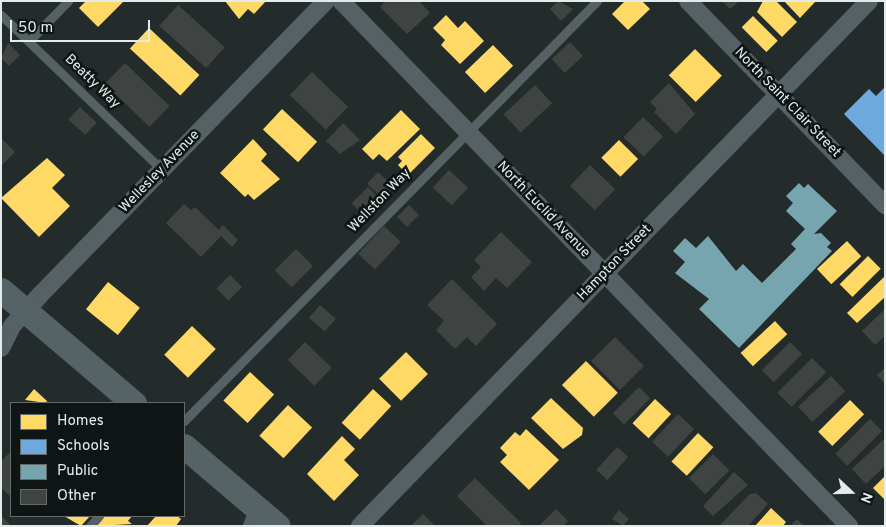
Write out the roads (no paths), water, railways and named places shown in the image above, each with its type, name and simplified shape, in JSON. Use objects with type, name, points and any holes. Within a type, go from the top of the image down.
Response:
[{"type":"main road","points":[[1,290],[133,402]]},
{"type":"main road","points":[[185,447],[255,518],[278,526]]},
{"type":"street","name":"Wellesley Avenue","points":[[1,348],[26,311],[326,1]]},
{"type":"street","name":"North Euclid Avenue","points":[[341,1],[849,526]]},
{"type":"street","name":"North Saint Clair Street","points":[[688,1],[885,205]]},
{"type":"street","name":"Hampton Street","points":[[360,526],[870,1]]},
{"type":"lane","points":[[29,41],[68,1]]},
{"type":"lane","name":"Wellston Way","points":[[185,420],[467,131],[597,1]]},
{"type":"lane","name":"Beatty Way","points":[[1,15],[162,170]]}]
